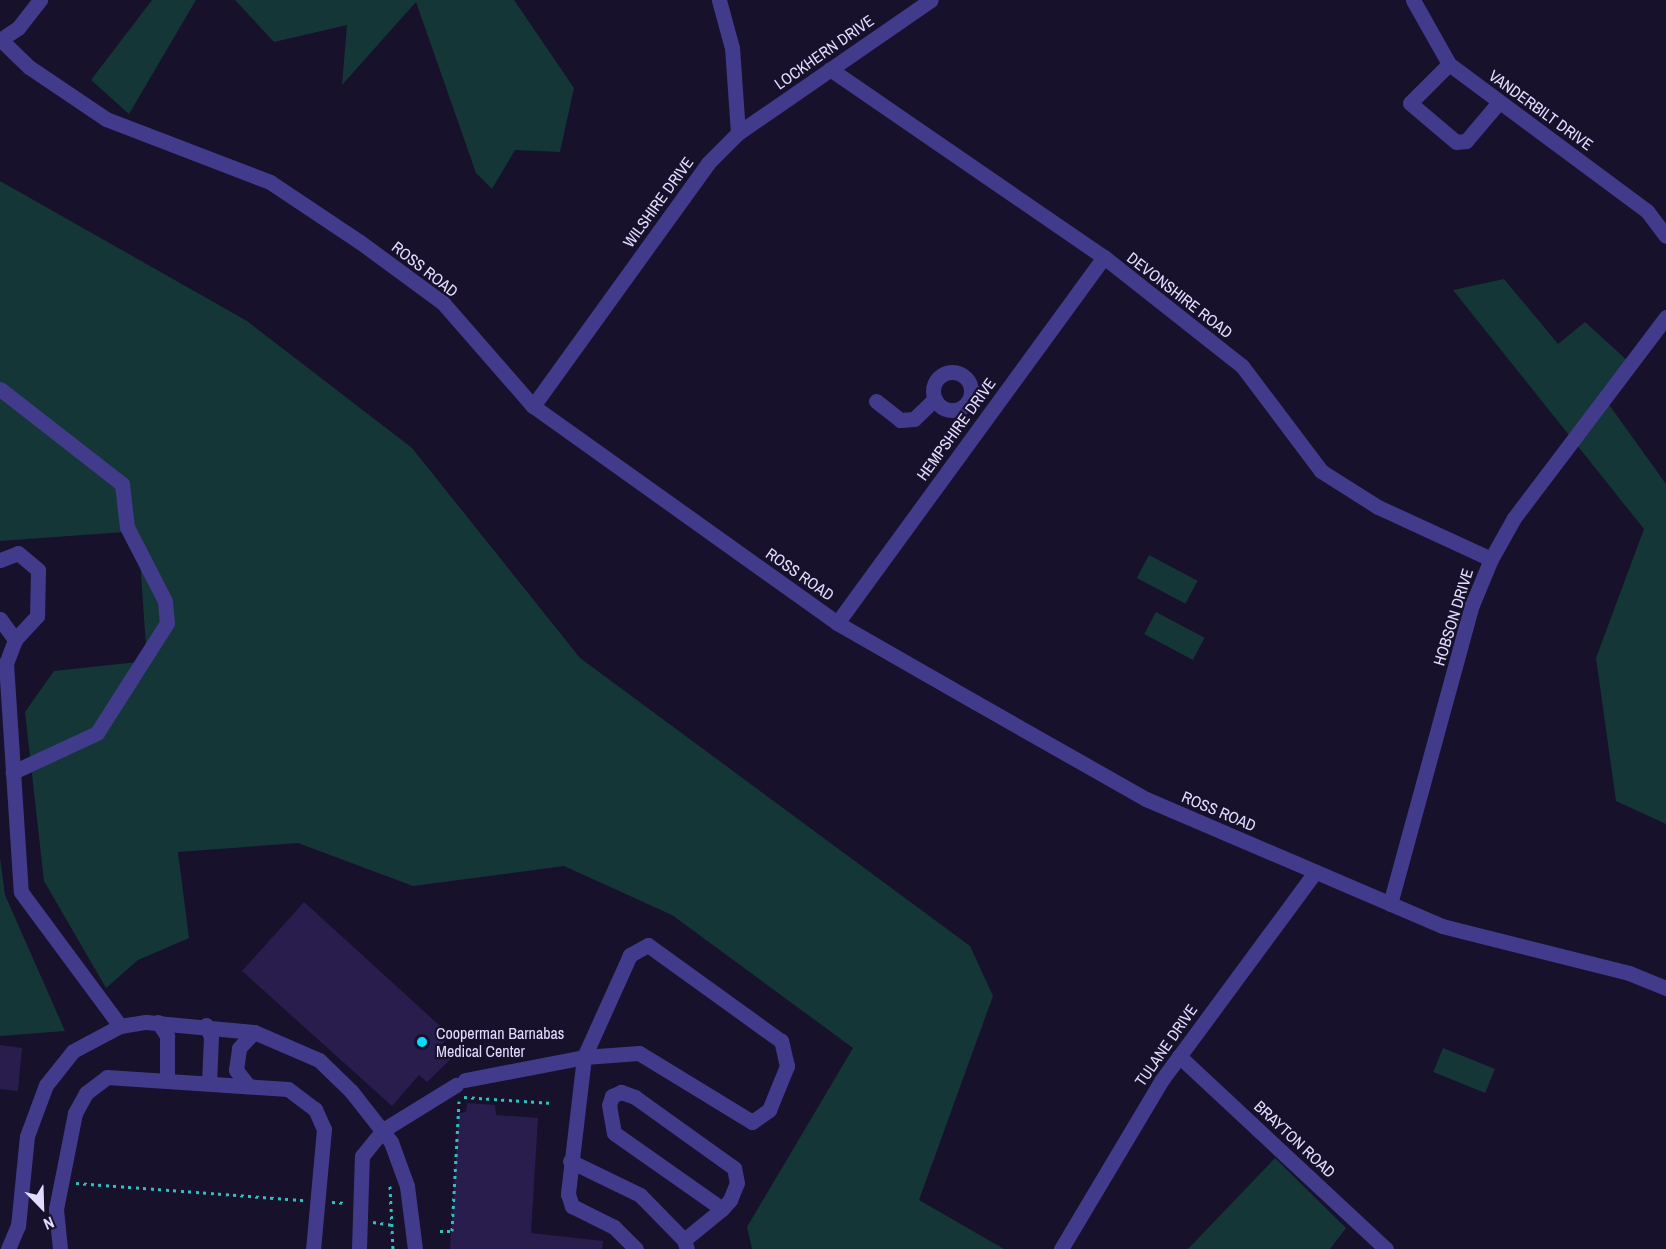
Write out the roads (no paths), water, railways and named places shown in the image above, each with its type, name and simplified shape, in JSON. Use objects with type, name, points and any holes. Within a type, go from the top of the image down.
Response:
[{"type":"street","points":[[0,40],[26,19],[40,0]]},
{"type":"street","points":[[719,0],[732,48],[738,133]]},
{"type":"street","name":"LOCKHERN DRIVE","points":[[738,133],[931,0]]},
{"type":"street","name":"VANDERBILT DRIVE","points":[[1413,0],[1449,64],[1647,211],[1666,236]]},
{"type":"street","name":"ROSS ROAD","points":[[0,40],[23,62],[106,119],[270,182],[360,242],[443,303],[533,406],[837,623],[1146,799],[1442,926],[1629,973],[1666,988]]},
{"type":"street","points":[[1449,64],[1410,103],[1456,142],[1466,141],[1499,102]]},
{"type":"street","name":"DEVONSHIRE ROAD","points":[[830,69],[1104,257],[1242,366],[1322,471],[1378,507],[1491,559]]},
{"type":"street","name":"WILSHIRE DRIVE","points":[[533,406],[708,163],[738,133]]},
{"type":"street","name":"HEMPSHIRE DRIVE","points":[[837,623],[1104,257]]},
{"type":"street","name":"HOBSON DRIVE","points":[[1390,904],[1472,605],[1491,559],[1514,518],[1666,317]]},
{"type":"street","points":[[956,372],[970,384],[970,401],[954,410],[942,408],[935,399],[935,382],[944,374],[956,372]]},
{"type":"street","points":[[0,389],[122,484],[127,526],[165,601],[167,623],[97,733],[13,772]]},
{"type":"street","points":[[876,402],[900,420],[914,419],[935,399]]},
{"type":"street","points":[[970,401],[989,415]]},
{"type":"street","points":[[0,560],[18,553],[38,570],[37,616],[15,640],[6,663],[21,892],[120,1026]]},
{"type":"street","points":[[0,619],[15,640]]},
{"type":"street","name":"TULANE DRIVE","points":[[1061,1249],[1179,1056],[1315,872]]},
{"type":"street","points":[[359,1249],[362,1156],[383,1130],[460,1083],[584,1057],[639,1053],[752,1122],[769,1110],[787,1066],[781,1041],[648,945],[630,955],[584,1057],[570,1161],[568,1194],[572,1206],[614,1227],[636,1249]]},
{"type":"street","points":[[158,1022],[168,1036],[166,1080]]},
{"type":"street","points":[[22,1249],[18,1226],[27,1136],[46,1085],[73,1051],[120,1026],[158,1022],[206,1024],[254,1032],[319,1060],[383,1130],[407,1185],[415,1249]]},
{"type":"street","points":[[206,1024],[211,1037],[208,1082]]},
{"type":"street","points":[[247,1084],[236,1070],[239,1048],[254,1032]]},
{"type":"street","name":"BRAYTON ROAD","points":[[1179,1056],[1386,1249]]},
{"type":"street","points":[[60,1249],[56,1209],[75,1113],[86,1093],[107,1077],[247,1084],[288,1089],[315,1109],[324,1129],[313,1249]]},
{"type":"street","points":[[570,1161],[640,1195],[686,1244],[722,1209],[737,1183],[734,1168],[635,1097],[621,1092],[612,1096],[609,1105],[614,1133],[722,1209]]},
{"type":"street","points":[[8,1249],[18,1226]]},
{"type":"place","name":"Cooperman Barnabas Medical Center","points":[[422,1042]]}]
